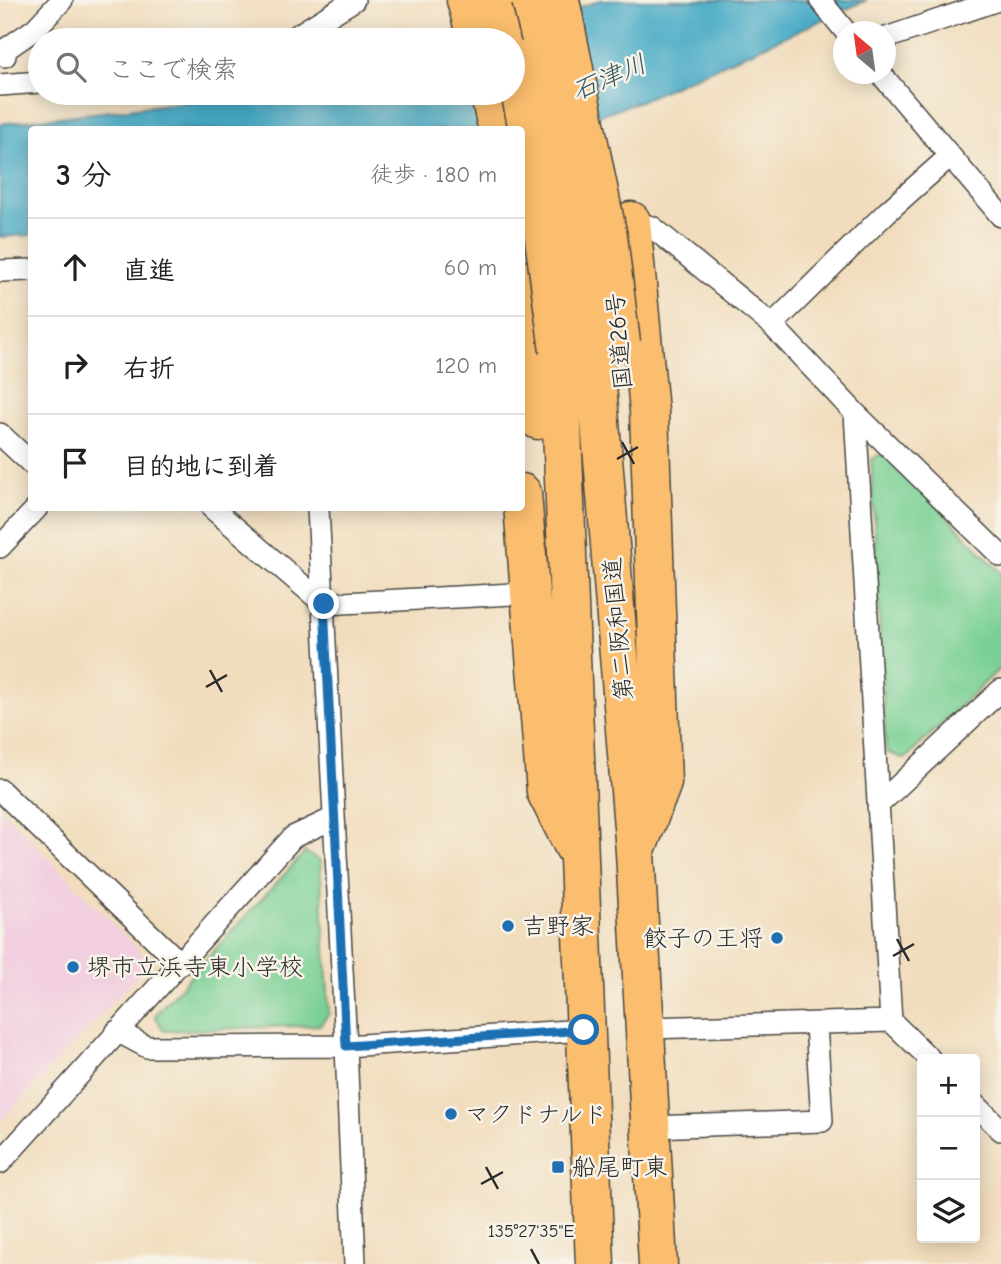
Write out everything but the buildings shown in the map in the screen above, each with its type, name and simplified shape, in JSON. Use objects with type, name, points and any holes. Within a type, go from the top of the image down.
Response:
[{"type":"highway","name":"第二阪和国道","points":[[531,0],[559,121],[587,282],[577,350],[572,616],[584,1030],[595,1264]]},
{"type":"highway","name":"国道26号","points":[[560,0],[608,237],[577,350]]},
{"type":"highway","points":[[478,13],[495,28]]},
{"type":"highway","points":[[492,105],[497,126]]},
{"type":"highway","name":"第二阪和国道","points":[[523,105],[577,350],[622,684],[647,1028],[658,1264]]},
{"type":"highway","points":[[631,221],[649,411],[662,783],[635,852]]},
{"type":"highway","points":[[525,284],[577,350]]},
{"type":"highway","points":[[524,511],[546,792],[580,858]]},
{"type":"street","points":[[36,28],[62,0]]},
{"type":"street","points":[[309,28],[354,0]]},
{"type":"street","points":[[820,0],[837,21]]},
{"type":"street","points":[[896,35],[998,0]]},
{"type":"street","points":[[5,57],[6,49],[28,34]]},
{"type":"street","points":[[0,85],[28,83]]},
{"type":"street","points":[[889,84],[1001,216]]},
{"type":"street","points":[[772,325],[887,212],[950,156]]},
{"type":"street","points":[[525,243],[631,221],[652,227],[772,325],[855,413],[1001,556]]},
{"type":"street","points":[[0,271],[28,270]]},
{"type":"street","points":[[855,413],[891,1021],[925,1054]]},
{"type":"street","points":[[0,434],[28,460]]},
{"type":"street","points":[[0,547],[34,511]]},
{"type":"street","points":[[216,511],[324,604],[531,593]]},
{"type":"street","points":[[318,511],[355,1264]]},
{"type":"street","points":[[878,805],[1001,690]]},
{"type":"street","points":[[0,790],[181,964]]},
{"type":"street","points":[[0,1163],[293,837],[334,818]]},
{"type":"street","points":[[647,1028],[891,1021]]},
{"type":"street","points":[[651,1127],[822,1121],[816,1024]]},
{"type":"street","points":[[117,1031],[147,1047],[346,1046],[584,1030]]},
{"type":"street","points":[[980,1109],[1001,1130]]},
{"type":"shaded area","name":"堺市立浜寺東小学校","points":[[0,808],[150,962],[0,1122]]},
{"type":"green space","points":[[886,452],[1001,573],[1001,667],[905,759],[886,752],[871,459]]},
{"type":"green space","points":[[305,852],[320,861],[329,1013],[320,1025],[164,1031],[155,1015]]},
{"type":"water","name":"石津川","points":[[601,0],[867,0],[640,101],[525,141],[525,126],[28,126],[28,235],[0,237],[0,124],[161,105],[525,105],[525,28],[520,28]]},
{"type":"place","name":"吉野家","points":[[508,926]]},
{"type":"place","name":"餃子の王将","points":[[777,938]]},
{"type":"place","name":"堺市立浜寺東小学校","points":[[73,967]]},
{"type":"place","name":"マクドナルド","points":[[451,1114]]},
{"type":"place","name":"船尾町東","points":[[558,1167]]},
{"type":"route","points":[[324,604],[346,1046],[584,1030]]}]
